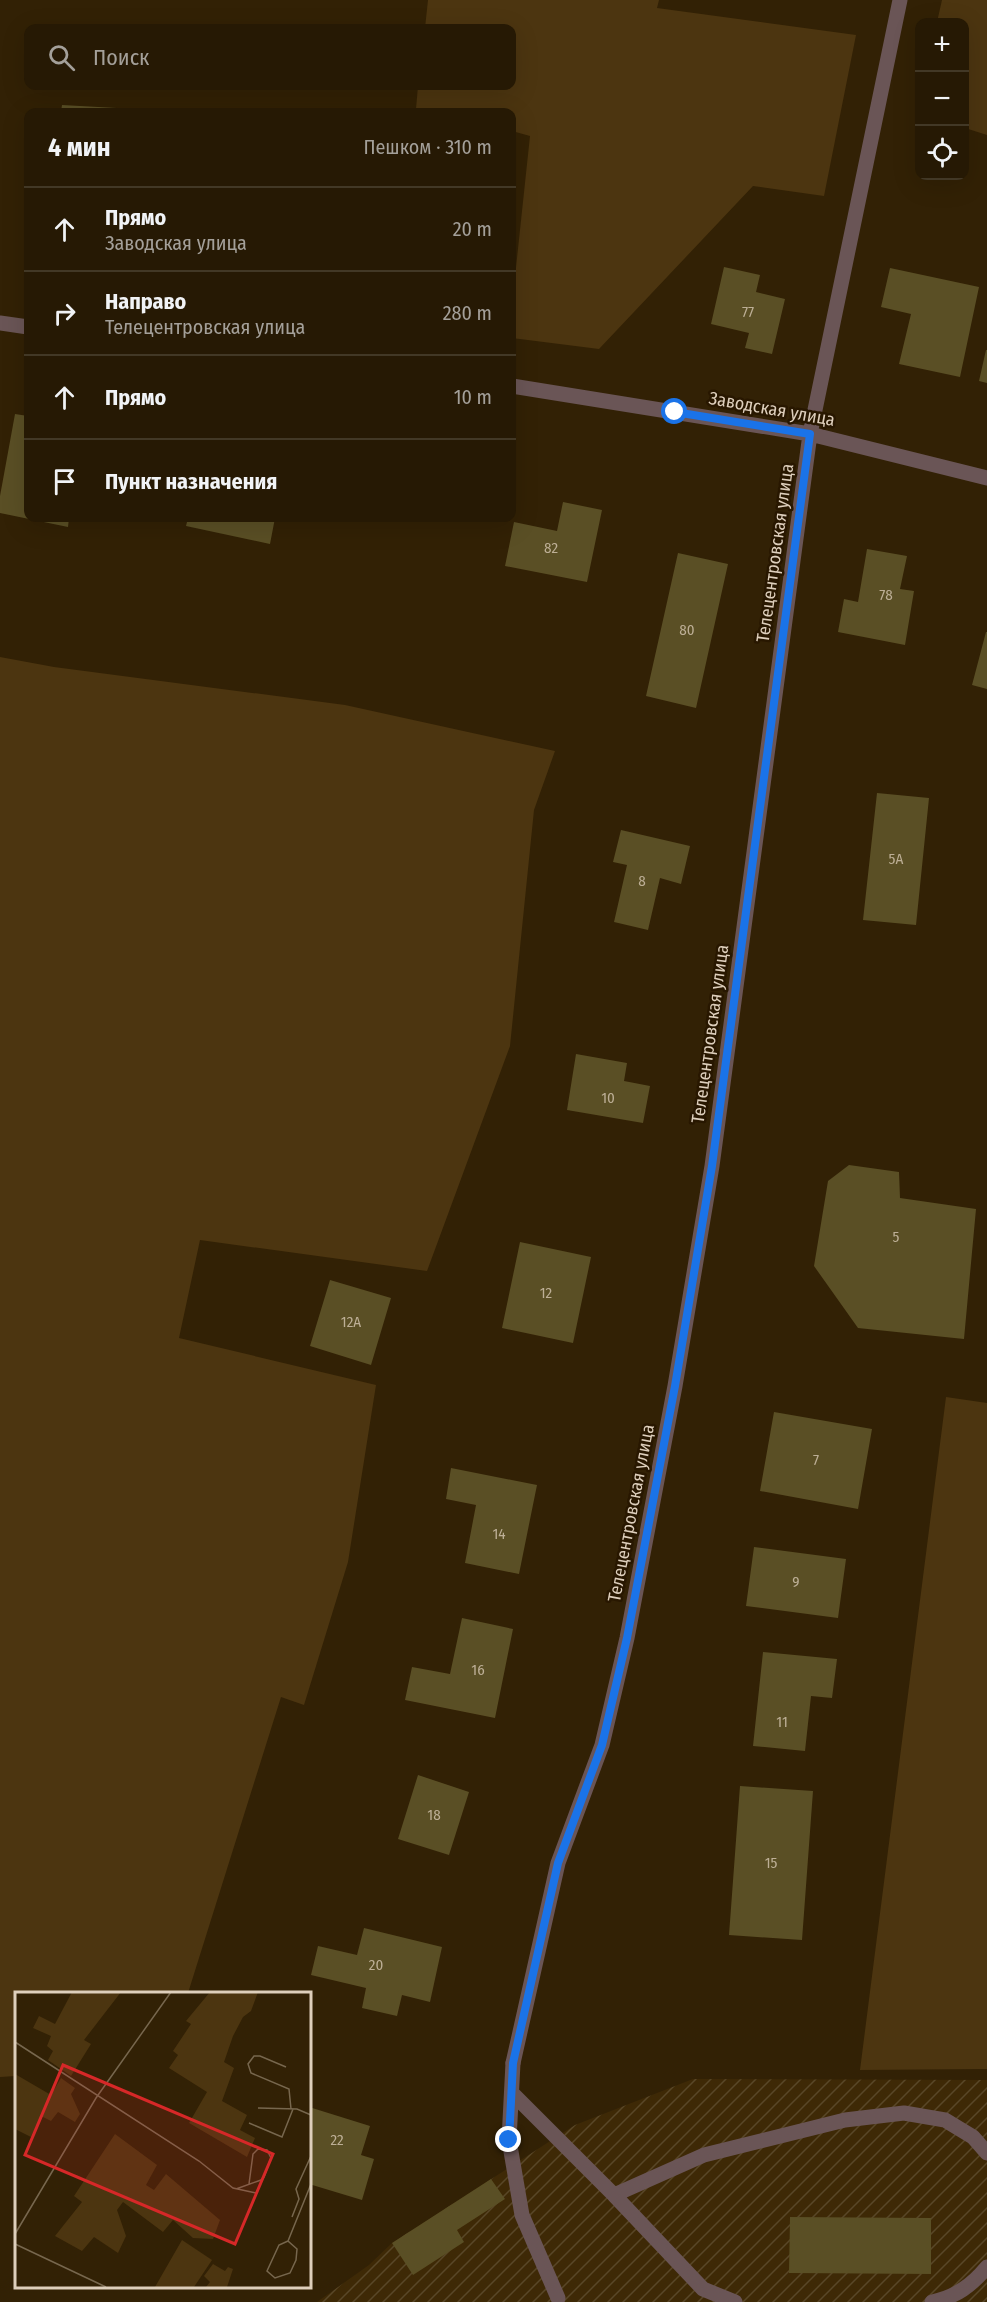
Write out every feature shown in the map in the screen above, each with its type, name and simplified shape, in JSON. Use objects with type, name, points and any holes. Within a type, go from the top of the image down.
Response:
[{"type":"street","name":"Телецентровская улица","points":[[558,2298],[522,2215],[509,2140],[513,2063],[558,1863],[602,1745],[627,1638],[675,1386],[712,1166],[810,434],[900,0]]},
{"type":"street","points":[[0,323],[24,326]]},
{"type":"street","name":"Заводская улица","points":[[516,387],[810,434],[987,478]]},
{"type":"street","points":[[512,2093],[614,2195],[703,2289],[735,2302]]},
{"type":"street","points":[[614,2195],[704,2155],[845,2120],[904,2113],[945,2120],[973,2137],[987,2153]]},
{"type":"street","points":[[932,2302],[945,2299],[974,2283],[987,2267]]},
{"type":"shaded area","points":[[428,0],[659,0],[657,8],[856,35],[824,196],[753,186],[599,349],[516,339],[516,267],[530,136],[516,132],[516,108],[416,108],[418,90],[516,90],[516,24],[425,24]]},
{"type":"shaded area","points":[[942,0],[987,0],[987,135],[969,129],[969,18],[938,18]]},
{"type":"shaded area","points":[[0,657],[54,667],[345,705],[555,751],[534,810],[510,1046],[427,1271],[200,1240],[179,1338],[376,1385],[348,1562],[304,1705],[281,1697],[188,1992],[15,1992],[15,2076],[0,2077]]},
{"type":"shaded area","points":[[946,1397],[987,1403],[987,2069],[860,2070]]},
{"type":"shaded area","points":[[693,2079],[987,2080],[987,2302],[317,2302],[369,2265],[392,2243],[575,2125]]},
{"type":"building","points":[[62,105],[117,108],[62,108]]},
{"type":"building","points":[[724,267],[760,275],[756,292],[785,299],[772,354],[745,348],[749,333],[711,324]]},
{"type":"building","points":[[890,268],[979,287],[960,377],[899,364],[911,314],[881,307]]},
{"type":"building","points":[[987,350],[987,383],[979,381]]},
{"type":"building","points":[[15,414],[24,415],[24,518],[0,513],[0,496]]},
{"type":"building","points":[[563,502],[602,510],[587,582],[505,566],[514,522],[557,531]]},
{"type":"building","points":[[44,522],[69,522],[68,527]]},
{"type":"building","points":[[187,522],[274,522],[270,544],[186,526]]},
{"type":"building","points":[[867,549],[907,556],[900,589],[914,591],[905,645],[838,632],[844,599],[858,602]]},
{"type":"building","points":[[678,553],[728,564],[696,708],[646,696]]},
{"type":"building","points":[[987,632],[987,689],[972,685]]},
{"type":"building","points":[[877,793],[929,798],[916,925],[863,920]]},
{"type":"building","points":[[621,830],[690,846],[681,884],[660,878],[648,930],[614,922],[627,865],[613,862]]},
{"type":"building","points":[[576,1054],[627,1063],[624,1081],[650,1086],[643,1123],[567,1110]]},
{"type":"building","points":[[849,1165],[899,1172],[900,1198],[976,1209],[964,1339],[858,1328],[814,1266],[828,1181]]},
{"type":"building","points":[[520,1242],[591,1257],[573,1343],[502,1328]]},
{"type":"building","points":[[330,1280],[391,1298],[371,1365],[310,1346]]},
{"type":"building","points":[[774,1412],[872,1429],[858,1509],[760,1491]]},
{"type":"building","points":[[451,1468],[537,1485],[519,1574],[465,1563],[476,1505],[446,1499]]},
{"type":"building","points":[[754,1547],[846,1559],[838,1618],[746,1606]]},
{"type":"building","points":[[462,1618],[513,1629],[495,1718],[405,1700],[412,1667],[450,1674]]},
{"type":"building","points":[[763,1652],[837,1659],[832,1698],[811,1696],[805,1751],[753,1746]]},
{"type":"building","points":[[418,1775],[469,1792],[449,1855],[398,1839]]},
{"type":"building","points":[[740,1786],[813,1791],[802,1940],[729,1935]]},
{"type":"building","points":[[364,1928],[442,1947],[430,2002],[402,1995],[397,2016],[362,2008],[366,1988],[311,1975],[318,1946],[357,1955]]},
{"type":"building","points":[[310,2107],[370,2126],[361,2155],[374,2159],[362,2200],[310,2184]]},
{"type":"building","points":[[491,2179],[505,2199],[457,2230],[464,2242],[413,2275],[392,2243]]},
{"type":"building","points":[[790,2217],[931,2218],[931,2274],[789,2273]]},
{"type":"route","points":[[509,2140],[513,2063],[558,1863],[602,1745],[627,1638],[675,1386],[712,1166],[810,434],[675,412]]}]
